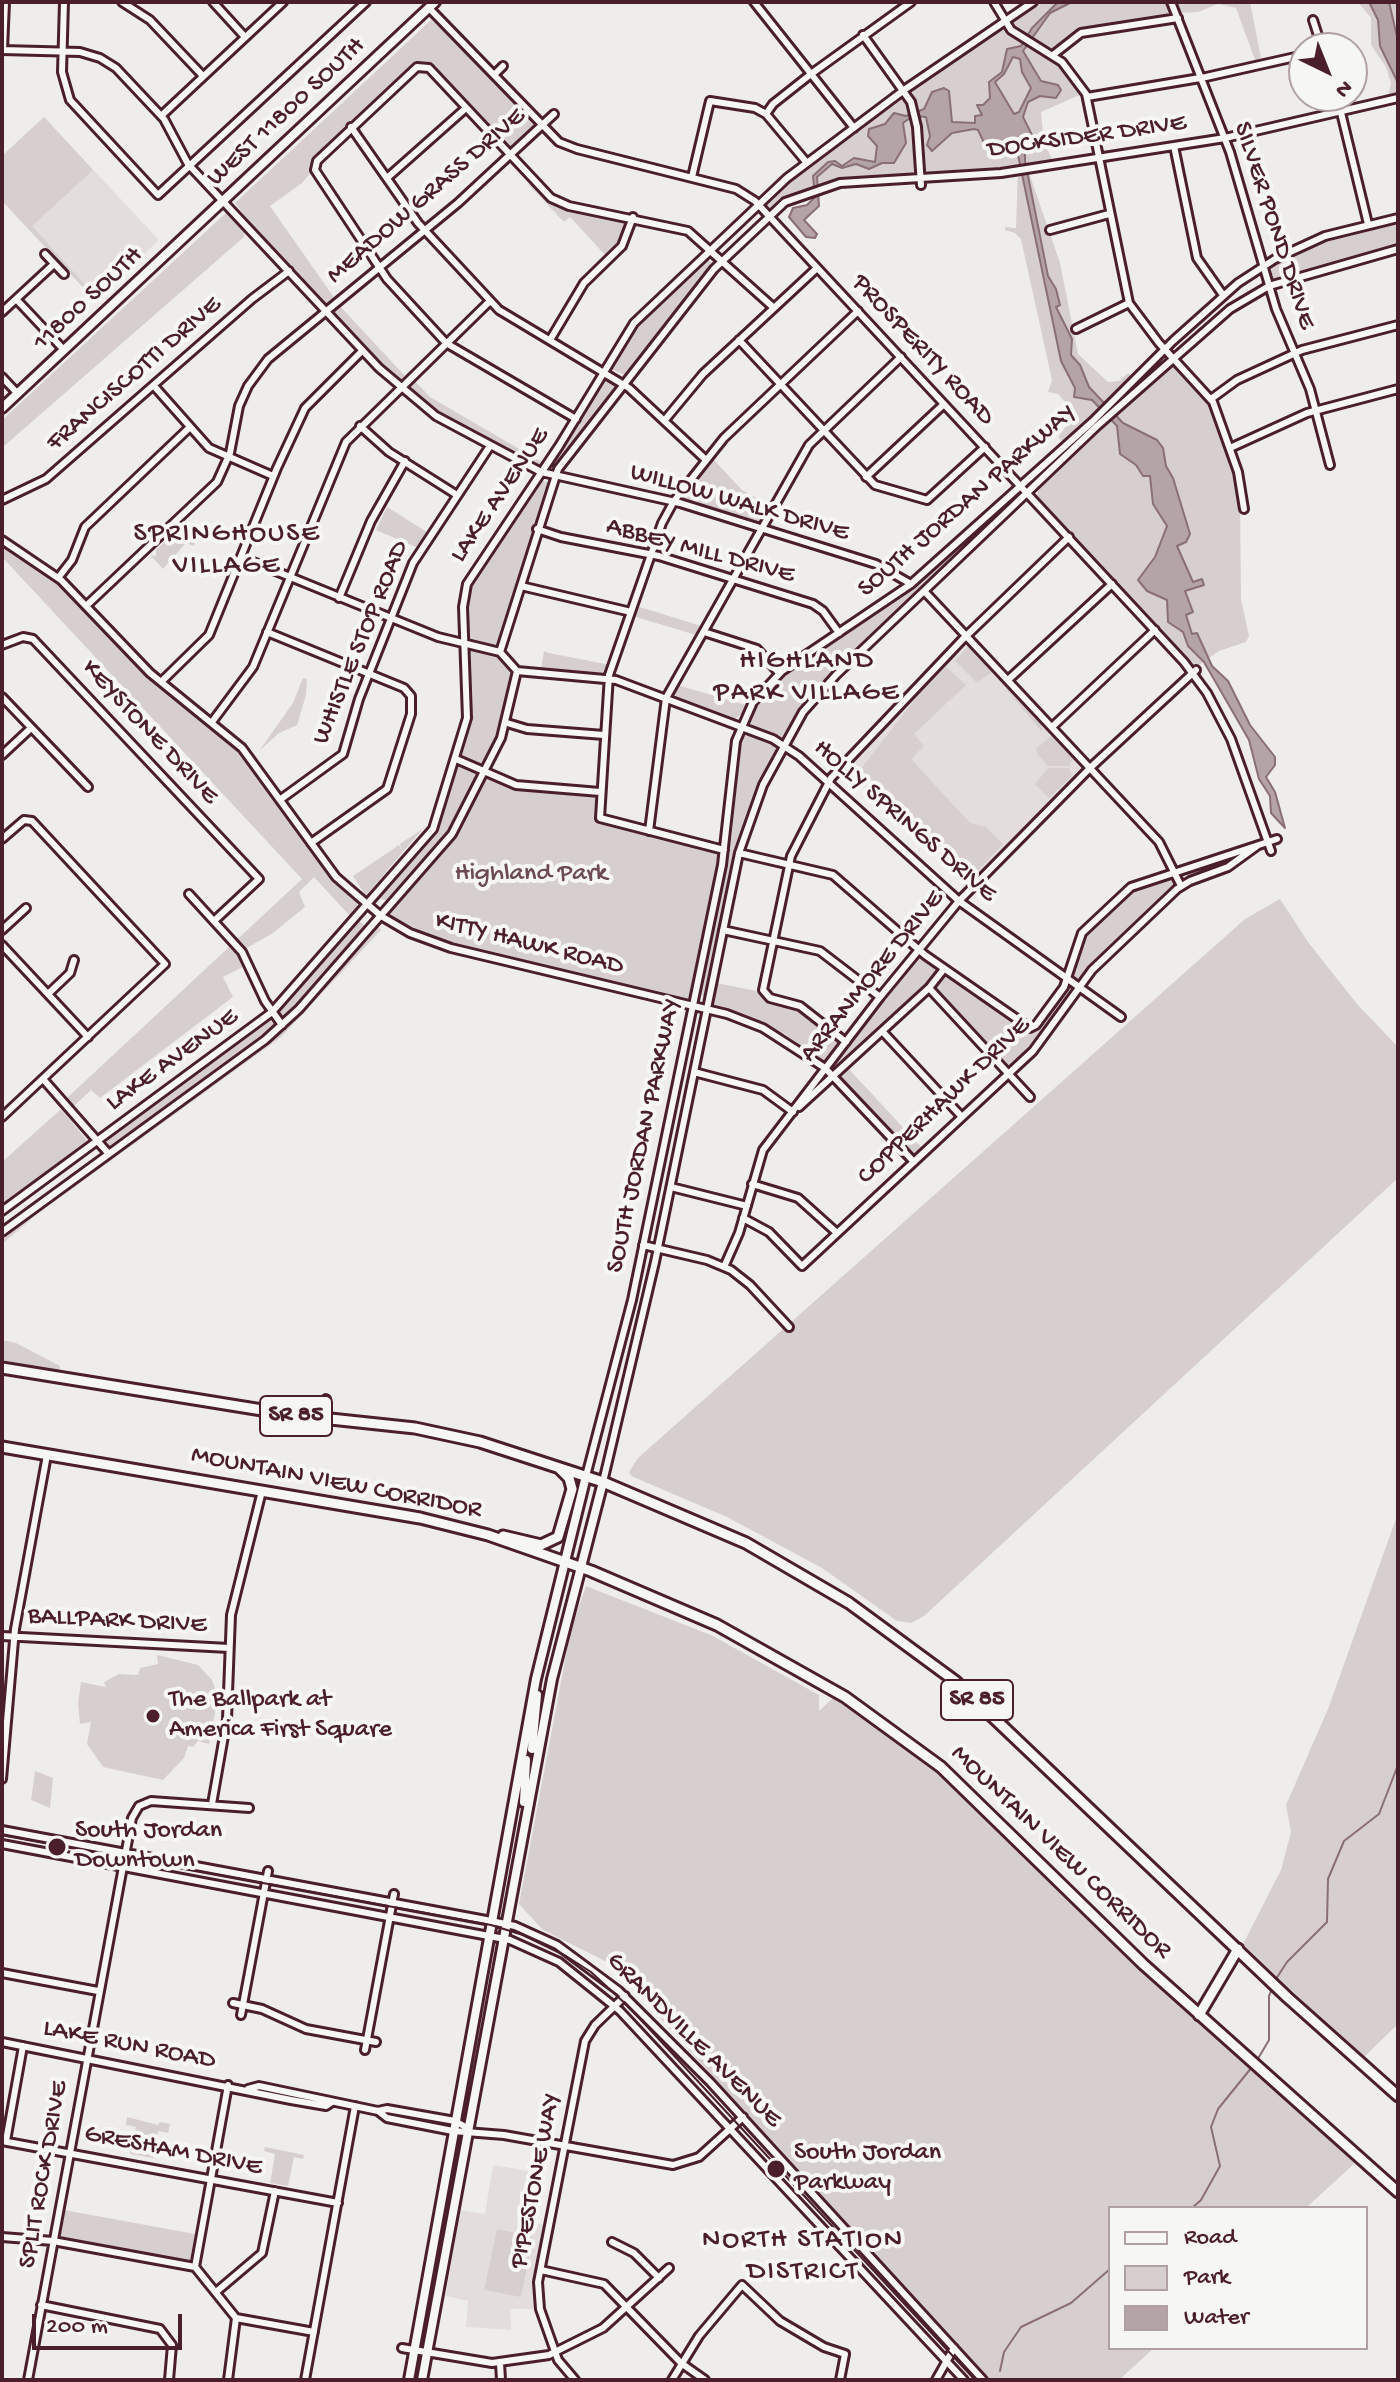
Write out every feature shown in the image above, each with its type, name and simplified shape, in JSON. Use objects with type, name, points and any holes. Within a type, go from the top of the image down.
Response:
[{"type":"highway","name":"MOUNTAIN VIEW CORRIDOR","points":[[2,1370],[322,1418],[415,1428],[546,1462],[603,1482],[746,1543],[797,1571],[897,1636],[994,1715],[1287,1997],[1398,2096]]},
{"type":"highway","name":"MOUNTAIN VIEW CORRIDOR","points":[[2,1444],[47,1455],[420,1518],[488,1535],[633,1586],[717,1625],[845,1697],[897,1733],[982,1803],[1112,1935],[1398,2192]]},
{"type":"highway","points":[[2,1444],[60,1452],[104,1464]]},
{"type":"highway","points":[[488,1535],[541,1545],[558,1537],[571,1484],[565,1473],[546,1462]]},
{"type":"highway","points":[[1199,2015],[1238,1949]]},
{"type":"main road","name":"WEST 11800 SOUTH","points":[[203,220],[432,5]]},
{"type":"main road","name":"11800 SOUTH","points":[[2,408],[203,220]]},
{"type":"main road","name":"SOUTH JORDAN PARKWAY","points":[[422,2380],[524,1823],[536,1679],[586,1476]]},
{"type":"main road","name":"SOUTH JORDAN PARKWAY","points":[[411,2380],[413,2350],[489,1935],[530,1751],[603,1482]]},
{"type":"street","points":[[3,50],[5,2]]},
{"type":"street","points":[[64,2],[62,78],[72,105],[158,195],[366,2]]},
{"type":"street","points":[[122,2],[150,20],[203,76]]},
{"type":"street","points":[[213,2],[245,37]]},
{"type":"street","points":[[161,116],[283,2]]},
{"type":"street","points":[[754,2],[854,128]]},
{"type":"street","points":[[766,114],[773,104],[811,74],[911,2]]},
{"type":"street","points":[[994,2],[1005,21],[1022,38],[1053,55],[1067,67],[1087,97],[1129,303],[1164,349],[1211,399],[1230,448],[1244,509]]},
{"type":"street","name":"LAKE AVENUE","points":[[2,1211],[272,1012],[435,825],[468,713],[463,602],[469,578],[576,419],[637,318],[807,163],[904,90],[1033,2]]},
{"type":"street","name":"SILVER POND DRIVE","points":[[1171,2],[1225,138],[1269,286],[1316,410],[1330,465]]},
{"type":"street","name":"PROSPERITY ROAD","points":[[432,5],[542,126],[570,148],[736,189],[769,216],[1194,672],[1231,739],[1271,851]]},
{"type":"street","points":[[1053,55],[1081,33],[1178,18]]},
{"type":"street","points":[[1313,20],[1317,32]]},
{"type":"street","points":[[863,35],[904,90],[913,108],[921,185]]},
{"type":"street","name":"WILLOW WALK DRIVE","points":[[3,50],[87,53],[106,61],[161,116],[191,167],[362,351],[429,412],[541,472],[674,501],[876,564],[911,584]]},
{"type":"street","points":[[1087,97],[1201,78],[1288,59]]},
{"type":"street","points":[[576,419],[446,343],[378,266],[314,169],[317,161],[351,127],[422,65],[429,68],[556,201],[688,231],[774,308]]},
{"type":"street","points":[[494,75],[503,66]]},
{"type":"street","name":"DOCKSIDER DRIVE","points":[[1368,105],[1394,99]]},
{"type":"street","points":[[692,177],[710,101],[755,108],[766,114],[807,163]]},
{"type":"street","points":[[387,178],[466,108]]},
{"type":"street","name":"DOCKSIDER DRIVE","points":[[920,176],[1006,172],[1039,167],[1225,138],[1337,112]]},
{"type":"street","points":[[1341,112],[1368,224]]},
{"type":"street","name":"MEADOW GRASS DRIVE","points":[[228,458],[239,406],[248,386],[268,359],[423,230],[554,114]]},
{"type":"street","points":[[351,127],[423,230],[490,301],[622,383],[706,460]]},
{"type":"street","points":[[1174,146],[1197,258],[1223,295]]},
{"type":"street","name":"LAKE AVENUE","points":[[500,652],[554,476],[622,383],[721,261],[785,202],[808,192],[822,187],[920,176]]},
{"type":"street","points":[[1050,230],[1109,214]]},
{"type":"street","points":[[550,340],[584,283],[622,246],[633,217]]},
{"type":"street","name":"SOUTH JORDAN PARKWAY","points":[[603,1482],[658,1249],[739,853],[758,796],[783,746],[813,698],[1030,494],[1164,349],[1223,295],[1263,267],[1325,236],[1398,218]]},
{"type":"street","name":"SOUTH JORDAN PARKWAY","points":[[1120,400],[1174,359],[1230,309],[1269,286],[1398,249]]},
{"type":"street","points":[[45,254],[64,274]]},
{"type":"street","points":[[2,312],[54,264]]},
{"type":"street","points":[[664,421],[700,377],[817,268]]},
{"type":"street","name":"FRANCISCOTTI DRIVE","points":[[2,500],[46,479],[252,299],[289,271]]},
{"type":"street","points":[[16,299],[64,350]]},
{"type":"street","points":[[212,722],[251,671],[340,452],[360,426],[490,301]]},
{"type":"street","points":[[1076,329],[1129,303]]},
{"type":"street","points":[[724,850],[600,818],[609,679],[651,555],[674,501],[706,460],[780,384],[858,311]]},
{"type":"street","points":[[1211,399],[1237,380],[1295,353],[1398,325]]},
{"type":"street","points":[[739,340],[875,485],[927,500],[985,447]]},
{"type":"street","points":[[161,682],[206,639],[273,476],[307,405],[362,351]]},
{"type":"street","points":[[649,831],[666,698],[807,449],[901,357]]},
{"type":"street","points":[[2,377],[18,394]]},
{"type":"street","points":[[154,386],[209,448],[273,476]]},
{"type":"street","points":[[1230,448],[1316,410],[1398,389]]},
{"type":"street","points":[[866,477],[944,404]]},
{"type":"street","name":"SOUTH JORDAN PARKWAY","points":[[586,1476],[624,1336],[643,1245],[724,850],[735,747],[741,725],[753,702],[779,673],[911,584],[1019,484],[1095,424]]},
{"type":"street","points":[[360,426],[384,448],[457,495]]},
{"type":"street","points":[[58,578],[72,560],[85,527],[189,428]]},
{"type":"street","name":"WHISTLE STOP ROAD","points":[[281,799],[341,758],[390,618],[420,548],[490,446]]},
{"type":"street","points":[[86,606],[213,486],[228,458]]},
{"type":"street","points":[[339,598],[370,524],[405,461]]},
{"type":"street","name":"ABBEY MILL DRIVE","points":[[537,529],[561,537],[651,555],[816,606],[839,633]]},
{"type":"street","points":[[846,1042],[800,1006],[765,994],[789,863],[828,782],[966,636],[1069,537]]},
{"type":"street","name":"KITTY HAWK ROAD","points":[[2,540],[58,578],[161,682],[212,722],[252,759],[336,877],[381,916],[440,945],[692,1006],[763,1028],[825,1068],[914,1162]]},
{"type":"street","points":[[241,557],[390,618],[464,644],[500,652],[517,671]]},
{"type":"street","points":[[1008,680],[1112,584]]},
{"type":"street","points":[[521,586],[631,612]]},
{"type":"street","points":[[925,592],[1159,842],[1181,886]]},
{"type":"street","points":[[1052,727],[1155,630]]},
{"type":"street","points":[[267,632],[406,689],[411,696],[411,714],[389,786],[383,795],[311,843]]},
{"type":"street","points":[[704,632],[757,649],[779,673]]},
{"type":"street","name":"KEYSTONE DRIVE","points":[[2,645],[25,636],[33,639],[259,879],[214,921]]},
{"type":"street","name":"LAKE AVENUE","points":[[2,1232],[282,1025],[452,834],[507,723],[517,671]]},
{"type":"street","name":"HOLLY SPRINGS DRIVE","points":[[517,671],[609,679],[741,725],[783,746],[828,782],[959,901],[1121,1017]]},
{"type":"street","name":"ARRANMORE DRIVE","points":[[724,1267],[747,1206],[763,1150],[880,997],[959,901],[1090,768],[1194,672]]},
{"type":"street","points":[[2,697],[88,787]]},
{"type":"street","points":[[507,723],[532,730],[604,735]]},
{"type":"street","points":[[2,755],[31,728]]},
{"type":"street","points":[[456,759],[516,785],[600,792]]},
{"type":"street","points":[[2,839],[24,820],[32,821],[165,964],[2,1117]]},
{"type":"street","name":"COPPERHAWK DRIVE","points":[[944,969],[1031,1028],[1068,979],[1074,948],[1085,929],[1135,884],[1176,874],[1277,839]]},
{"type":"street","name":"COPPERHAWK DRIVE","points":[[743,1218],[769,1232],[802,1266],[1036,1048],[1097,964],[1181,886],[1228,867],[1257,846]]},
{"type":"street","points":[[739,853],[836,877],[944,969]]},
{"type":"street","points":[[189,894],[245,958],[272,1012],[282,1025]]},
{"type":"street","points":[[2,930],[26,908]]},
{"type":"street","points":[[723,930],[825,954],[880,997]]},
{"type":"street","points":[[2,945],[88,1037]]},
{"type":"street","points":[[48,994],[68,975],[74,960]]},
{"type":"street","name":"ARRANMORE DRIVE","points":[[793,1112],[929,988],[944,969]]},
{"type":"street","points":[[929,988],[1030,1097]]},
{"type":"street","points":[[882,1031],[962,1117]]},
{"type":"street","points":[[694,1072],[752,1086],[776,1097],[793,1112]]},
{"type":"street","points":[[43,1079],[108,1153]]},
{"type":"street","points":[[752,1184],[798,1198],[837,1233]]},
{"type":"street","points":[[671,1187],[747,1206]]},
{"type":"street","points":[[643,1245],[724,1267],[750,1285],[789,1327]]},
{"type":"street","points":[[322,1418],[326,1399]]},
{"type":"street","points":[[2,1779],[14,1638],[47,1455]]},
{"type":"street","points":[[212,1804],[226,1727],[234,1601],[262,1491]]},
{"type":"street","name":"BALLPARK DRIVE","points":[[2,1636],[229,1648]]},
{"type":"street","name":"SPLIT ROCK DRIVE","points":[[28,2380],[123,1853],[132,1818],[143,1804],[155,1801],[249,1808]]},
{"type":"street","name":"GRANDVILLE AVENUE","points":[[2,1830],[123,1853],[267,1875],[492,1921],[506,1924],[567,1951],[625,1996],[743,2117],[983,2380]]},
{"type":"street","name":"GRANDVILLE AVENUE","points":[[2,1844],[504,1938],[559,1962],[615,2006],[964,2380]]},
{"type":"street","points":[[241,2015],[267,1875]]},
{"type":"street","points":[[365,2050],[372,2041],[394,1894]]},
{"type":"street","points":[[2,1973],[98,1991]]},
{"type":"street","name":"PIPESTONE WAY","points":[[575,2380],[563,2369],[555,2353],[539,2305],[541,2270],[586,2038],[625,1996]]},
{"type":"street","points":[[233,2003],[266,2011],[306,2029],[372,2041]]},
{"type":"street","name":"LAKE RUN ROAD","points":[[2,2042],[248,2089],[259,2086],[327,2098],[332,2102],[378,2111],[387,2109],[469,2129],[677,2165],[699,2157],[743,2117]]},
{"type":"street","points":[[4,2141],[23,2046]]},
{"type":"street","points":[[195,2267],[228,2085]]},
{"type":"street","points":[[305,2380],[355,2106]]},
{"type":"street","name":"GRESHAM DRIVE","points":[[4,2141],[338,2203]]},
{"type":"street","points":[[216,2292],[262,2253],[275,2191]]},
{"type":"street","points":[[812,2218],[826,2205]]},
{"type":"street","points":[[2,2237],[53,2241],[195,2267],[236,2318],[314,2332]]},
{"type":"street","points":[[612,2242],[634,2253],[659,2278]]},
{"type":"street","points":[[402,2348],[500,2363],[555,2353],[593,2334],[628,2307],[669,2268]]},
{"type":"street","points":[[541,2270],[595,2280],[628,2307],[681,2363],[705,2380]]},
{"type":"street","points":[[672,2380],[699,2336],[742,2285],[783,2323],[824,2347],[845,2354],[840,2380]]},
{"type":"street","points":[[41,2305],[160,2329],[172,2345],[169,2380]]},
{"type":"street","points":[[228,2380],[236,2318]]},
{"type":"street","points":[[936,2380],[954,2348]]},
{"type":"street","points":[[500,2363],[501,2380]]},
{"type":"shaded area","points":[[44,117],[159,240],[95,300],[2,201],[2,156]]},
{"type":"shaded area","points":[[967,645],[1084,768],[971,885],[844,769],[882,726]]},
{"type":"shaded area","points":[[493,2165],[528,2171],[519,2220],[545,2225],[534,2287],[536,2309],[510,2309],[511,2330],[466,2327],[468,2301],[446,2296],[459,2210],[485,2214]]},
{"type":"green space","points":[[1038,2],[1168,2],[1172,11],[1167,17],[1080,31],[1052,50],[1020,32],[1012,23]]},
{"type":"green space","points":[[1174,2],[1250,2],[1261,58],[1255,60],[1236,8],[1218,4],[1198,12],[1178,13]]},
{"type":"green space","points":[[1358,2],[1398,2],[1398,95],[1388,96],[1391,83],[1386,67],[1371,45],[1371,18]]},
{"type":"green space","points":[[431,20],[466,50],[534,126],[513,147],[507,148],[431,66],[422,62],[414,66],[314,159],[312,171],[302,183],[270,206],[335,299],[325,304],[261,237],[235,203]]},
{"type":"green space","points":[[1003,27],[1059,63],[1082,94],[1041,112],[1044,143],[1053,161],[1027,167],[1060,263],[1078,354],[1108,382],[1119,381],[1128,373],[1132,376],[1116,395],[1124,404],[1168,367],[1176,367],[1212,405],[1230,456],[1240,493],[1241,599],[1249,636],[1246,642],[1219,651],[1196,667],[1188,664],[1037,496],[1038,490],[1098,428],[1089,419],[1062,441],[1058,437],[1076,414],[1058,394],[1048,392],[1052,380],[1021,239],[1005,230],[1005,227],[1016,228],[1018,168],[929,173],[922,168],[912,88]]},
{"type":"green space","points":[[900,96],[909,104],[915,128],[915,173],[830,183],[793,195],[771,210],[764,204],[779,187]]},
{"type":"green space","points":[[44,117],[93,170],[32,226],[97,298],[95,300],[2,201],[2,156]]},
{"type":"green space","points":[[531,183],[554,204],[627,220],[619,245],[607,257],[570,217],[564,222],[528,184]]},
{"type":"green space","points":[[227,212],[245,230],[244,237],[3,447],[2,454],[2,420]]},
{"type":"green space","points":[[1398,221],[1398,247],[1278,280],[1271,278],[1271,269],[1276,264],[1321,241]]},
{"type":"green space","points":[[706,257],[714,266],[627,376],[613,370],[611,364],[638,321]]},
{"type":"green space","points":[[338,304],[405,376],[399,382],[333,314]]},
{"type":"green space","points":[[603,378],[617,388],[557,468],[549,465]]},
{"type":"green space","points":[[414,380],[430,397],[545,464],[539,468],[438,411],[409,391]]},
{"type":"green space","points":[[712,458],[742,490],[772,506],[763,524],[682,499]]},
{"type":"green space","points":[[539,480],[550,483],[501,646],[469,642],[468,587]]},
{"type":"green space","points":[[1014,493],[1019,498],[812,694],[784,738],[752,726],[750,721],[754,711],[779,679],[903,597]]},
{"type":"green space","points":[[387,507],[427,532],[416,547],[376,530]]},
{"type":"green space","points":[[183,525],[201,531],[194,546],[186,543],[163,569],[150,555],[156,556],[156,550]]},
{"type":"green space","points":[[2,545],[58,581],[147,676],[235,745],[333,879],[357,903],[357,912],[351,917],[314,877],[299,892],[305,907],[273,933],[238,953],[245,966],[223,977],[233,997],[100,1098],[91,1090],[74,1106],[67,1098],[302,879],[2,557]]},
{"type":"green space","points":[[639,607],[701,626],[696,635],[636,617]]},
{"type":"green space","points":[[968,646],[1042,726],[1042,732],[992,672],[977,683],[955,661]]},
{"type":"green space","points":[[471,648],[498,654],[514,672],[501,733],[483,769],[459,757],[470,716],[467,652]]},
{"type":"green space","points":[[544,651],[610,665],[604,674],[541,669]]},
{"type":"green space","points":[[946,667],[966,685],[914,734],[924,746],[911,759],[970,823],[986,827],[1003,844],[968,881],[913,817],[860,770],[919,694]]},
{"type":"green space","points":[[303,678],[307,679],[306,695],[297,725],[279,733],[259,751],[293,703]]},
{"type":"green space","points":[[677,685],[746,705],[744,712],[734,720],[676,698],[673,692]]},
{"type":"green space","points":[[749,732],[773,742],[776,749],[743,827],[705,998],[701,995],[732,834],[741,739]]},
{"type":"green space","points":[[1051,736],[1073,758],[1069,766],[1048,766],[1037,754],[1036,749]]},
{"type":"green space","points":[[457,764],[480,773],[450,834],[390,902],[377,897],[436,828]]},
{"type":"green space","points":[[1048,768],[1069,768],[1072,776],[1049,798],[1035,784]]},
{"type":"green space","name":"Highland Park","points":[[488,777],[519,789],[592,793],[597,799],[596,821],[719,853],[691,998],[684,999],[445,942],[390,916],[392,908],[452,841]]},
{"type":"green space","points":[[424,828],[366,896],[353,876],[399,845],[402,851],[400,844]]},
{"type":"green space","points":[[1172,878],[1177,886],[1082,981],[1073,976],[1084,935],[1131,889],[1153,879]]},
{"type":"green space","points":[[1280,899],[1308,942],[1357,1004],[1398,1047],[1398,1178],[924,1616],[911,1623],[897,1621],[822,1568],[727,1517],[631,1476],[629,1472],[638,1458],[1245,919]]},
{"type":"green space","points":[[358,920],[367,928],[282,1020],[277,1012]]},
{"type":"green space","points":[[377,926],[381,930],[281,1037],[36,1215],[2,1244],[2,1239],[25,1219],[273,1039],[302,1013]]},
{"type":"green space","points":[[920,955],[939,970],[930,985],[834,1072],[829,1067],[915,956]]},
{"type":"green space","points":[[944,973],[1029,1030],[1068,984],[1075,989],[1034,1046],[1009,1068],[932,988]]},
{"type":"green space","points":[[716,983],[762,992],[768,999],[795,1006],[838,1038],[841,1045],[826,1063],[785,1034],[715,1007],[712,1000]]},
{"type":"green space","points":[[269,1019],[276,1026],[264,1037],[109,1146],[106,1138]]},
{"type":"green space","points":[[847,1067],[924,1150],[916,1157],[838,1076]]},
{"type":"green space","points":[[61,1109],[89,1143],[2,1207],[2,1162]]},
{"type":"green space","points":[[2,1340],[16,1343],[60,1366],[59,1372],[2,1360]]},
{"type":"green space","points":[[1398,1513],[1398,2024],[1363,2058],[1243,1944],[1281,1870],[1291,1832],[1286,1805],[1328,1709]]},
{"type":"green space","points":[[586,1586],[713,1636],[819,1695],[819,1711],[834,1697],[911,1750],[999,1827],[1154,1984],[1355,2163],[1308,2206],[1108,2206],[1108,2350],[1152,2350],[1119,2380],[988,2380],[611,1964],[543,1930],[519,1904],[571,1629]]},
{"type":"green space","name":"The Ballpark at America First Square","points":[[157,1655],[198,1665],[212,1680],[218,1697],[209,1744],[198,1741],[193,1747],[188,1746],[184,1758],[163,1780],[103,1767],[87,1744],[91,1722],[80,1724],[78,1703],[81,1682],[106,1687],[104,1682],[119,1674],[138,1675],[140,1668],[158,1664]]},
{"type":"green space","points":[[35,1771],[53,1778],[50,1808],[31,1800]]},
{"type":"green space","points":[[127,2117],[158,2125],[160,2122],[170,2124],[168,2133],[158,2131],[153,2158],[130,2154],[136,2127],[126,2125]]},
{"type":"green space","points":[[265,2147],[304,2155],[303,2159],[294,2157],[288,2186],[270,2183],[275,2154],[264,2151]]},
{"type":"green space","points":[[64,2210],[195,2234],[190,2261],[59,2236]]},
{"type":"green space","points":[[497,2229],[533,2237],[521,2297],[484,2290]]},
{"type":"water","points":[[1058,2],[1072,2],[1050,13],[1023,51],[1041,81],[1058,85],[1061,90],[1056,98],[1040,96],[1028,102],[1023,117],[1033,137],[1025,148],[1025,161],[1048,276],[1056,289],[1060,305],[1056,307],[1072,339],[1071,355],[1080,365],[1089,387],[1123,423],[1157,440],[1163,448],[1166,466],[1173,478],[1190,534],[1186,542],[1177,546],[1193,582],[1202,579],[1204,585],[1185,591],[1193,612],[1186,615],[1192,634],[1197,633],[1212,666],[1228,681],[1250,725],[1275,757],[1275,765],[1266,777],[1275,792],[1285,828],[1271,813],[1270,796],[1259,779],[1249,740],[1204,662],[1188,646],[1183,632],[1168,622],[1167,600],[1147,591],[1138,580],[1155,557],[1167,526],[1153,504],[1150,476],[1143,476],[1136,465],[1120,454],[1117,426],[1092,400],[1074,397],[1075,388],[1061,361],[1018,155],[1011,148],[986,147],[978,130],[974,129],[952,133],[932,151],[927,145],[930,136],[926,117],[913,116],[903,123],[906,143],[894,163],[882,163],[869,169],[856,164],[842,168],[832,164],[817,177],[819,206],[804,220],[817,234],[815,238],[806,237],[789,217],[793,208],[807,205],[815,197],[813,176],[828,162],[835,161],[842,166],[854,158],[875,162],[877,146],[868,136],[869,129],[885,124],[894,113],[906,116],[924,109],[932,92],[944,88],[949,91],[952,122],[975,123],[975,116],[982,115],[977,105],[983,105],[990,98],[989,82],[1002,72],[1007,49],[1021,46],[1032,28]],"holes":[[[1013,57],[1020,59],[1022,72],[1031,88],[1019,112],[1014,114],[995,82],[1004,74]]]},
{"type":"water","points":[[1369,2],[1389,2],[1398,41],[1398,83],[1380,46],[1378,20]]},
{"type":"waterway","points":[[1276,1979],[1287,1962],[1327,1922],[1328,1879],[1344,1841],[1379,1814],[1398,1765]]},
{"type":"waterway","points":[[1256,2062],[1269,2040],[1269,1996],[1272,1989]]},
{"type":"waterway","points":[[1194,2206],[1201,2200],[1220,2166],[1211,2127],[1218,2109],[1252,2067]]},
{"type":"waterway","points":[[1000,2371],[1004,2352],[1021,2327],[1071,2303],[1108,2271]]},
{"type":"tram line","points":[[2,1835],[491,1925],[523,1935],[566,1956],[591,1972],[629,2007],[975,2380]]},
{"type":"place","name":"The Ballpark at America First Square","points":[[153,1716]]},
{"type":"place","name":"South Jordan Downtown","points":[[57,1847]]},
{"type":"place","name":"South Jordan Parkway","points":[[776,2169]]},
{"type":"district","name":"SPRINGHOUSE VILLAGE","points":[[227,552]]},
{"type":"district","name":"HIGHLAND PARK VILLAGE","points":[[807,679]]},
{"type":"district","name":"NORTH STATION DISTRICT","points":[[803,2258]]}]
